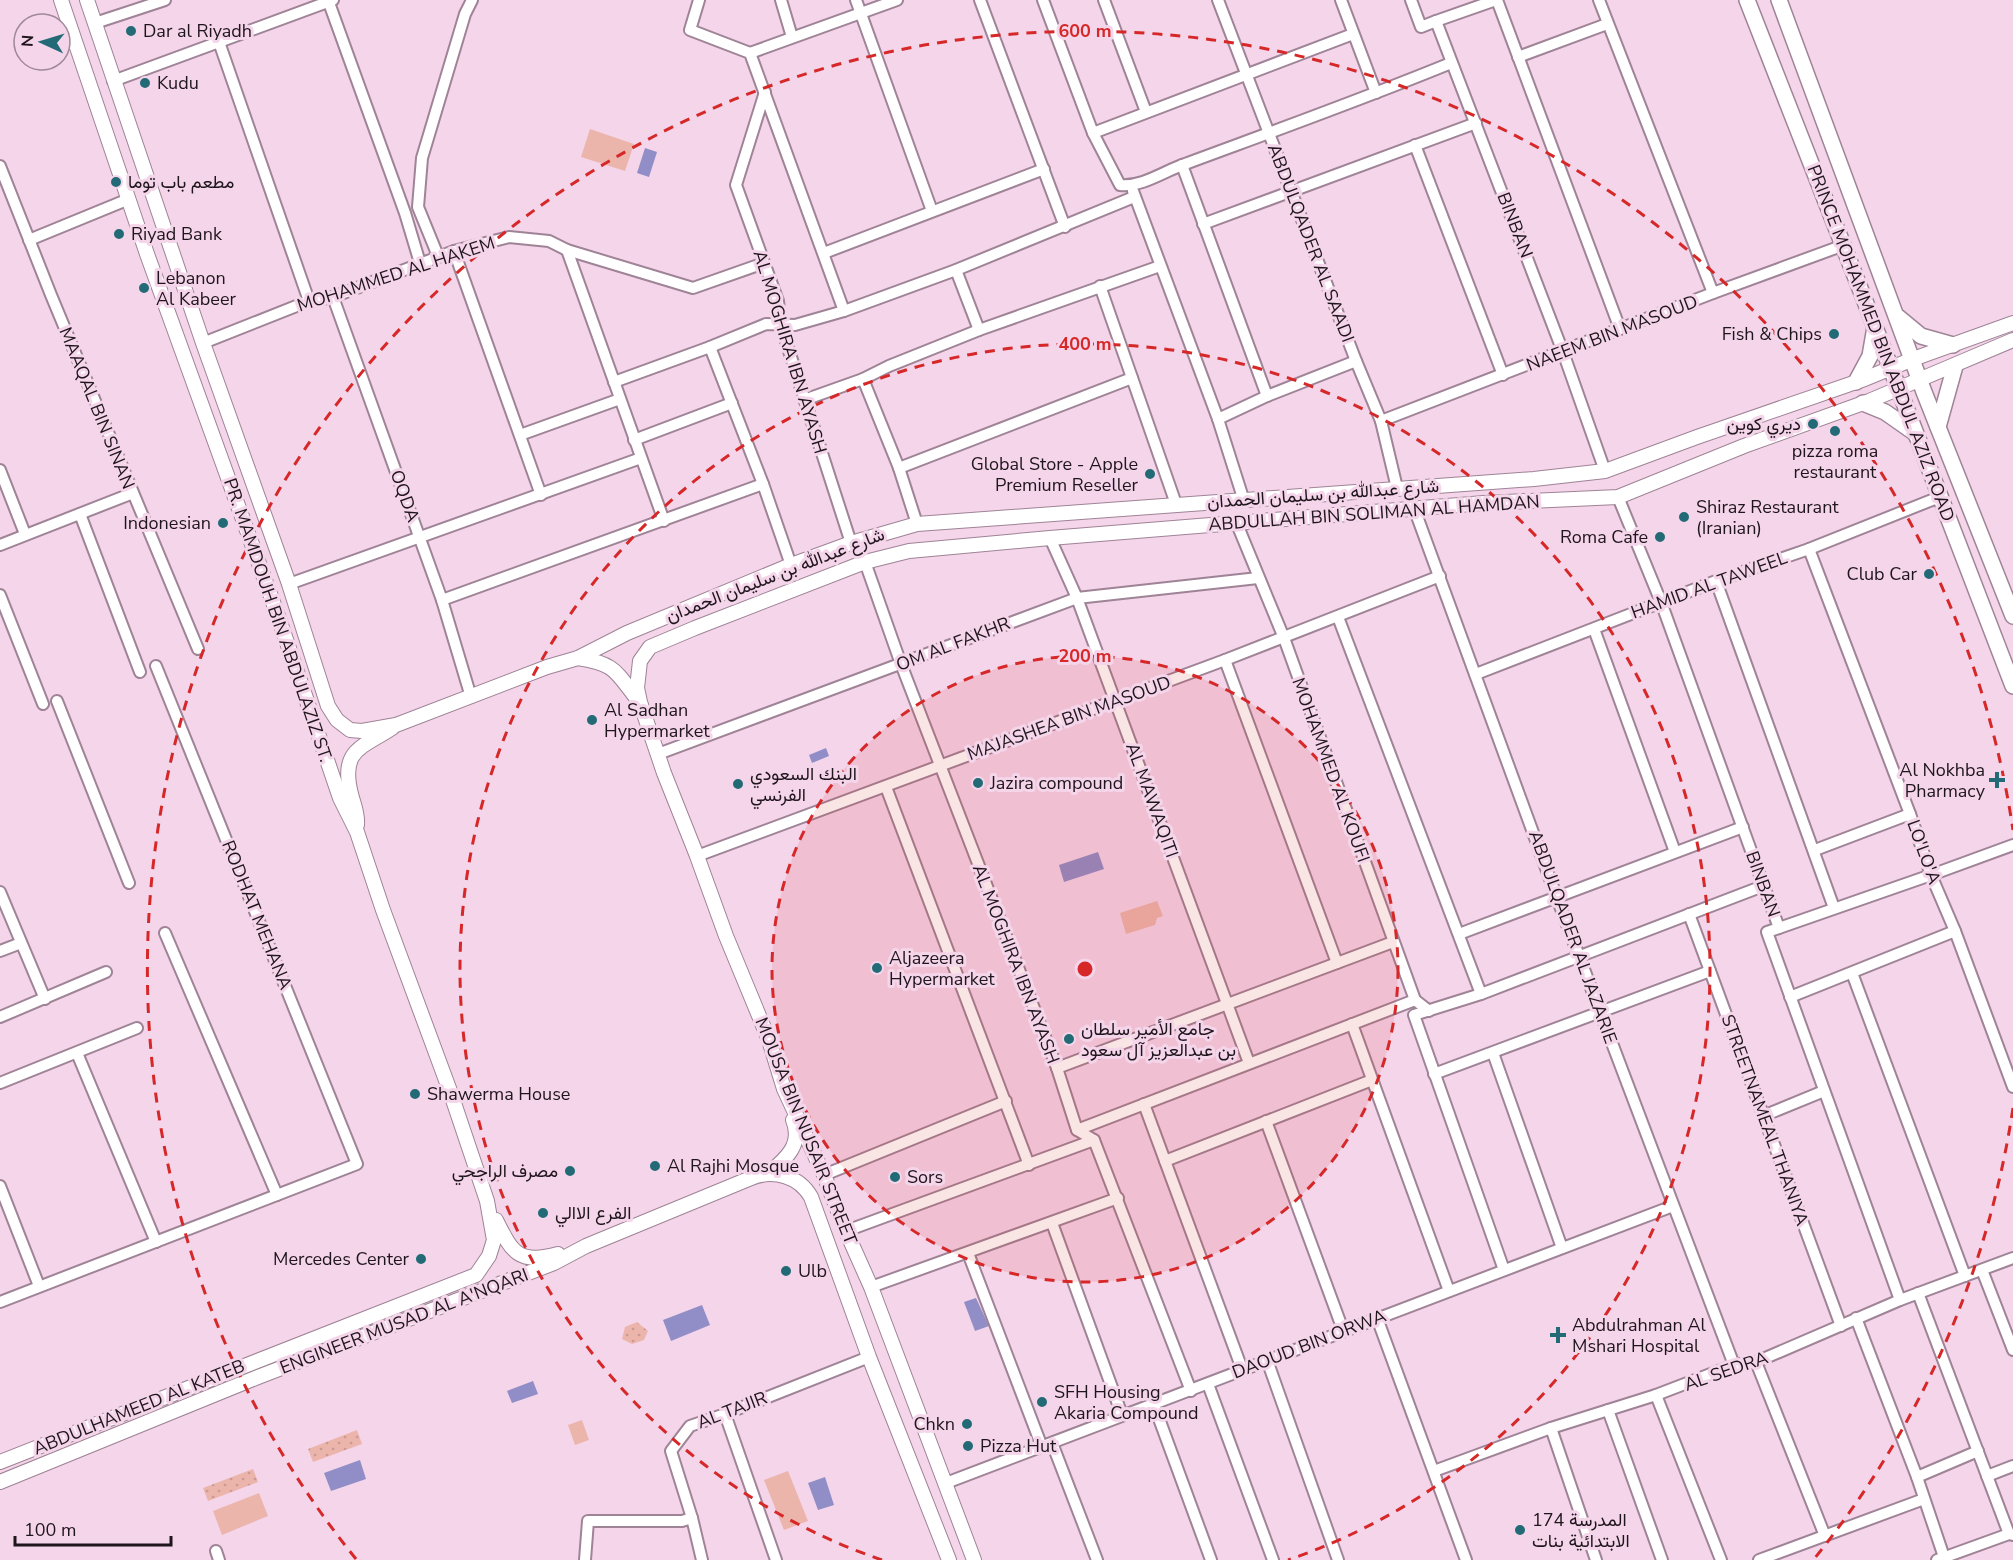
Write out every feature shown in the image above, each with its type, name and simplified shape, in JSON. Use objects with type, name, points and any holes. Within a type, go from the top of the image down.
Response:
[{"type":"main road","name":"PRINCE MOHAMMED BIN ABDUL AZIZ ROAD","points":[[1748,0],[1898,389],[1942,496],[2013,686]]},
{"type":"main road","name":"PRINCE MOHAMMED BIN ABDUL AZIZ ROAD","points":[[1779,0],[1913,359],[1926,378],[1938,427],[2013,616]]},
{"type":"main road","points":[[1897,316],[1921,336],[1953,345]]},
{"type":"main road","points":[[1856,382],[1870,356],[1875,327]]},
{"type":"main road","points":[[1938,427],[1955,366]]},
{"type":"main road","points":[[1863,403],[1885,412],[1916,433]]},
{"type":"street","name":"PR. MAMDOUH BIN ABDULAZIZ ST.","points":[[61,0],[340,798],[357,832],[383,910],[450,1091],[487,1201],[494,1240]]},
{"type":"street","name":"PR. MAMDOUH BIN ABDULAZIZ ST.","points":[[87,0],[203,343],[289,584],[328,706],[337,720],[350,730],[362,731],[396,725]]},
{"type":"street","points":[[95,23],[165,0]]},
{"type":"street","points":[[113,81],[330,0],[405,213],[420,263]]},
{"type":"street","points":[[438,256],[418,207],[422,158],[465,14],[472,0]]},
{"type":"street","points":[[699,0],[690,30],[750,53],[897,0]]},
{"type":"street","points":[[781,0],[792,37]]},
{"type":"street","points":[[856,0],[932,211]]},
{"type":"street","points":[[980,0],[1065,227]]},
{"type":"street","points":[[1043,0],[1093,134],[1120,185],[1133,192],[1218,419],[1244,501]]},
{"type":"street","points":[[1104,0],[1146,112]]},
{"type":"street","name":"ABDULQADER AL SAADI","points":[[1218,0],[1356,362],[1381,421],[1397,488]]},
{"type":"street","points":[[1341,0],[1376,93]]},
{"type":"street","points":[[1411,0],[1421,27],[1496,0],[1620,329]]},
{"type":"street","points":[[1599,0],[1713,293]]},
{"type":"street","name":"BINBAN","points":[[1436,21],[1563,352],[1605,471]]},
{"type":"street","points":[[1518,57],[1607,24]]},
{"type":"street","points":[[1093,134],[1353,34]]},
{"type":"street","points":[[219,42],[309,301]]},
{"type":"street","points":[[750,53],[844,311]]},
{"type":"street","points":[[614,382],[766,324],[795,325],[844,311],[956,270],[1065,227],[1182,165],[1269,134],[1451,63]]},
{"type":"street","name":"AL MOGHIRA IBN AYASH","points":[[765,92],[736,185],[778,301],[781,326],[851,543]]},
{"type":"street","points":[[1203,224],[1476,123]]},
{"type":"street","points":[[1415,145],[1503,375]]},
{"type":"street","points":[[1182,165],[1267,396]]},
{"type":"street","name":"MAAQAL BIN SINAN","points":[[0,166],[198,648]]},
{"type":"street","points":[[824,253],[1044,169]]},
{"type":"street","points":[[29,240],[129,199]]},
{"type":"street","name":"MOHAMMED AL HAKEM","points":[[203,343],[309,301],[333,297],[438,256],[509,237],[549,241],[567,250],[693,288],[764,263]]},
{"type":"street","name":"NAEEM BIN MASOUD","points":[[1381,421],[1844,245]]},
{"type":"street","points":[[567,250],[664,521]]},
{"type":"street","points":[[454,251],[541,495]]},
{"type":"street","points":[[804,400],[863,379],[889,366],[979,330],[1160,266]]},
{"type":"street","points":[[956,270],[979,330]]},
{"type":"street","points":[[1100,286],[1176,504]]},
{"type":"street","name":"OQDA","points":[[333,297],[442,600],[471,697]]},
{"type":"street","name":"شارع عبدالله بن سليمان الحمدان","points":[[578,658],[627,633],[791,565],[851,543],[917,524],[1534,479],[1605,471],[1856,382],[2013,323]]},
{"type":"street","points":[[1926,378],[2013,340]]},
{"type":"street","points":[[710,347],[763,484],[791,565]]},
{"type":"street","points":[[1218,419],[1267,396],[1356,362]]},
{"type":"street","points":[[899,468],[1132,378]]},
{"type":"street","name":"ABDULLAH BIN SOLIMAN AL HAMDAN","points":[[640,702],[637,688],[640,661],[650,647],[865,562],[909,551],[1050,538],[1414,508],[1618,497],[1744,446],[1926,378]]},
{"type":"street","points":[[863,379],[899,468],[917,524]]},
{"type":"street","points":[[520,435],[620,399]]},
{"type":"street","points":[[634,440],[732,403]]},
{"type":"street","points":[[289,584],[641,458]]},
{"type":"street","points":[[0,470],[25,534]]},
{"type":"street","points":[[442,600],[763,484]]},
{"type":"street","points":[[0,545],[133,493]]},
{"type":"street","name":"HAMID AL TAWEEL","points":[[1476,674],[1660,602],[1809,549],[1942,496]]},
{"type":"street","name":"BINBAN","points":[[1618,497],[1660,602],[1779,928],[1767,932],[1900,1300]]},
{"type":"street","name":"ABDULQADER AL JAZARIE","points":[[1414,508],[1557,898],[1734,1365]]},
{"type":"street","points":[[80,514],[140,672]]},
{"type":"street","name":"MOHAMMED AL KOUFI","points":[[1237,524],[1284,638],[1415,1000]]},
{"type":"street","name":"AL MAWAQITI","points":[[1050,538],[1077,598],[1249,1063]]},
{"type":"street","name":"LO'LO'A","points":[[1809,549],[2013,1087]]},
{"type":"street","name":"AL MOGHIRA IBN AYASH","points":[[865,562],[901,664],[1057,1068],[1077,1130]]},
{"type":"street","name":"MAJASHEA BIN MASOUD","points":[[698,856],[1284,638],[1440,576]]},
{"type":"street","name":"OM AL FAKHR","points":[[658,754],[1077,598],[1258,578]]},
{"type":"street","points":[[1716,581],[1815,850],[1834,908]]},
{"type":"street","points":[[0,596],[44,704]]},
{"type":"street","points":[[1338,617],[1481,994]]},
{"type":"street","points":[[1594,628],[1675,852]]},
{"type":"street","points":[[357,832],[358,814],[346,777],[350,758],[361,745],[396,725],[547,667],[578,658],[600,661],[612,667],[640,702]]},
{"type":"street","points":[[1225,660],[1336,963]]},
{"type":"street","name":"RODHAT MEHANA","points":[[156,666],[357,1164],[278,1195]]},
{"type":"street","points":[[57,700],[129,883]]},
{"type":"street","name":"MOUSA BIN NUSAIR STREET","points":[[640,702],[726,936],[769,1040],[784,1089],[824,1175],[871,1287],[974,1560]]},
{"type":"street","points":[[885,787],[1029,1166]]},
{"type":"street","points":[[1815,850],[1910,814]]},
{"type":"street","points":[[1459,934],[1743,827]]},
{"type":"street","points":[[1779,928],[2013,845]]},
{"type":"street","points":[[1504,1270],[1414,1015],[1481,994],[1763,886]]},
{"type":"street","points":[[0,892],[45,999]]},
{"type":"street","name":"STREETNAMEAL THANIYA","points":[[1689,914],[1841,1326]]},
{"type":"street","points":[[1790,997],[1955,931]]},
{"type":"street","points":[[0,1302],[278,1195],[165,933]]},
{"type":"street","points":[[1057,1068],[1393,942]]},
{"type":"street","points":[[0,951],[21,943]]},
{"type":"street","points":[[1434,1074],[1710,971]]},
{"type":"street","points":[[0,1017],[106,972]]},
{"type":"street","points":[[1852,973],[1965,1276]]},
{"type":"street","points":[[1077,1130],[1415,1000],[1429,1011]]},
{"type":"street","points":[[1352,1024],[1449,1291]]},
{"type":"street","points":[[0,1083],[137,1028]]},
{"type":"street","points":[[77,1053],[156,1242]]},
{"type":"street","points":[[1493,1053],[1562,1248]]},
{"type":"street","points":[[1165,1161],[1372,1080]]},
{"type":"street","points":[[769,1173],[786,1159],[793,1149],[795,1140],[796,1126],[784,1089]]},
{"type":"street","points":[[1763,1116],[1824,1091]]},
{"type":"street","points":[[824,1175],[1006,1101]]},
{"type":"street","points":[[1144,1104],[1242,1369]]},
{"type":"street","points":[[1266,1121],[1343,1330]]},
{"type":"street","points":[[1077,1130],[1094,1140],[1191,1391]]},
{"type":"street","points":[[846,1231],[1029,1166],[1094,1140]]},
{"type":"street","name":"MOUSA BIN NUSAIR STREET","points":[[769,1173],[797,1180],[806,1187],[811,1197],[869,1357],[949,1560]]},
{"type":"street","name":"ENGINEER MUSAD AL A'NQARI","points":[[0,1482],[258,1377],[554,1263],[586,1246],[751,1178],[769,1173]]},
{"type":"street","points":[[0,1186],[39,1286]]},
{"type":"street","points":[[871,1287],[1118,1198]]},
{"type":"street","points":[[487,1201],[505,1240],[513,1251],[527,1257],[542,1259],[586,1246]]},
{"type":"street","name":"DAOUD BIN ORWA","points":[[946,1483],[1673,1206]]},
{"type":"street","points":[[1052,1223],[1122,1415]]},
{"type":"street","name":"ABDULHAMEED AL KATEB","points":[[0,1462],[476,1275],[489,1256],[494,1240]]},
{"type":"street","points":[[968,1253],[1097,1560]]},
{"type":"street","name":"AL SEDRA","points":[[1434,1471],[1551,1428],[1656,1395],[1734,1365],[1756,1362],[1900,1300],[2013,1258]]},
{"type":"street","points":[[1982,1270],[2013,1350]]},
{"type":"street","points":[[1856,1318],[1917,1477],[1941,1558],[2011,1534],[1918,1293]]},
{"type":"street","points":[[1377,1317],[1466,1560]]},
{"type":"street","name":"AL TAJIR","points":[[692,1518],[671,1451],[690,1426],[869,1357]]},
{"type":"street","points":[[1267,1360],[1338,1560]]},
{"type":"street","points":[[1756,1362],[1825,1536]]},
{"type":"street","points":[[1208,1384],[1273,1560]]},
{"type":"street","points":[[1656,1395],[1721,1560]]},
{"type":"street","points":[[1154,1405],[1211,1560]]},
{"type":"street","points":[[1608,1410],[1662,1560]]},
{"type":"street","points":[[725,1414],[776,1560]]},
{"type":"street","points":[[1551,1428],[1596,1560]]},
{"type":"street","points":[[1917,1477],[1978,1452]]},
{"type":"street","points":[[1987,1476],[2013,1466]]},
{"type":"street","points":[[1759,1560],[1924,1499]]},
{"type":"street","points":[[585,1560],[588,1521],[682,1521],[692,1518],[702,1560]]},
{"type":"shaded area","points":[[590,129],[634,144],[625,171],[581,157]]},
{"type":"shaded area","points":[[645,148],[657,152],[649,177],[637,173]]},
{"type":"shaded area","points":[[826,748],[829,756],[812,763],[809,755]]},
{"type":"shaded area","points":[[1098,852],[1104,869],[1064,882],[1059,865]]},
{"type":"shaded area","points":[[1157,901],[1163,916],[1157,918],[1155,925],[1126,934],[1120,913]]},
{"type":"shaded area","points":[[976,1298],[989,1326],[975,1331],[964,1302]]},
{"type":"shaded area","points":[[702,1305],[710,1325],[671,1341],[663,1320]]},
{"type":"shaded area","points":[[637,1322],[648,1331],[644,1340],[632,1344],[622,1339],[625,1327]]},
{"type":"shaded area","points":[[533,1381],[538,1394],[512,1403],[507,1391]]},
{"type":"shaded area","points":[[582,1420],[589,1440],[575,1445],[568,1425]]},
{"type":"shaded area","points":[[357,1430],[362,1444],[313,1462],[308,1449]]},
{"type":"shaded area","points":[[360,1460],[366,1479],[331,1491],[324,1473]]},
{"type":"shaded area","points":[[253,1469],[258,1482],[208,1501],[203,1488]]},
{"type":"shaded area","points":[[788,1471],[808,1521],[784,1530],[764,1480]]},
{"type":"shaded area","points":[[825,1477],[834,1505],[818,1510],[808,1483]]},
{"type":"shaded area","points":[[259,1493],[268,1516],[222,1535],[213,1511]]},
{"type":"place","name":"Dar al Riyadh","points":[[131,31]]},
{"type":"place","name":"Kudu","points":[[145,83]]},
{"type":"place","name":"مطعم باب توما","points":[[116,182]]},
{"type":"place","name":"Riyad Bank","points":[[119,234]]},
{"type":"place","name":"Lebanon Al Kabeer","points":[[144,288]]},
{"type":"place","name":"Fish & Chips","points":[[1834,334]]},
{"type":"place","name":"ديري كوين","points":[[1813,424]]},
{"type":"place","name":"pizza roma restaurant","points":[[1835,431]]},
{"type":"place","name":"Global Store - Apple Premium Reseller","points":[[1150,474]]},
{"type":"place","name":"Shiraz Restaurant (Iranian)","points":[[1684,517]]},
{"type":"place","name":"Indonesian","points":[[223,523]]},
{"type":"place","name":"Roma Cafe","points":[[1660,537]]},
{"type":"place","name":"Club Car","points":[[1929,574]]},
{"type":"place","name":"Al Sadhan Hypermarket","points":[[592,720]]},
{"type":"place","name":"Al Nokhba Pharmacy","points":[[1997,780]]},
{"type":"place","name":"Jazira compound","points":[[978,783]]},
{"type":"place","name":"البنك السعودي الفرنسي","points":[[738,784]]},
{"type":"place","name":"Aljazeera Hypermarket","points":[[877,968]]},
{"type":"place","name":"جامع الأمير سلطان بن عبدالعزيز آل سعود","points":[[1069,1039]]},
{"type":"place","name":"Shawerma House","points":[[415,1094]]},
{"type":"place","name":"Al Rajhi Mosque","points":[[655,1166]]},
{"type":"place","name":"مصرف الراجحي","points":[[570,1171]]},
{"type":"place","name":"Sors","points":[[895,1177]]},
{"type":"place","name":"الفرع الاالي","points":[[543,1213]]},
{"type":"place","name":"Mercedes Center","points":[[421,1259]]},
{"type":"place","name":"Ulb","points":[[786,1271]]},
{"type":"place","name":"Abdulrahman Al Mshari Hospital","points":[[1558,1335]]},
{"type":"place","name":"SFH Housing Akaria Compound","points":[[1042,1402]]},
{"type":"place","name":"Chkn","points":[[967,1424]]},
{"type":"place","name":"Pizza Hut","points":[[968,1446]]},
{"type":"place","name":"المدرسة 174 الابتدائية بنات","points":[[1520,1530]]}]
